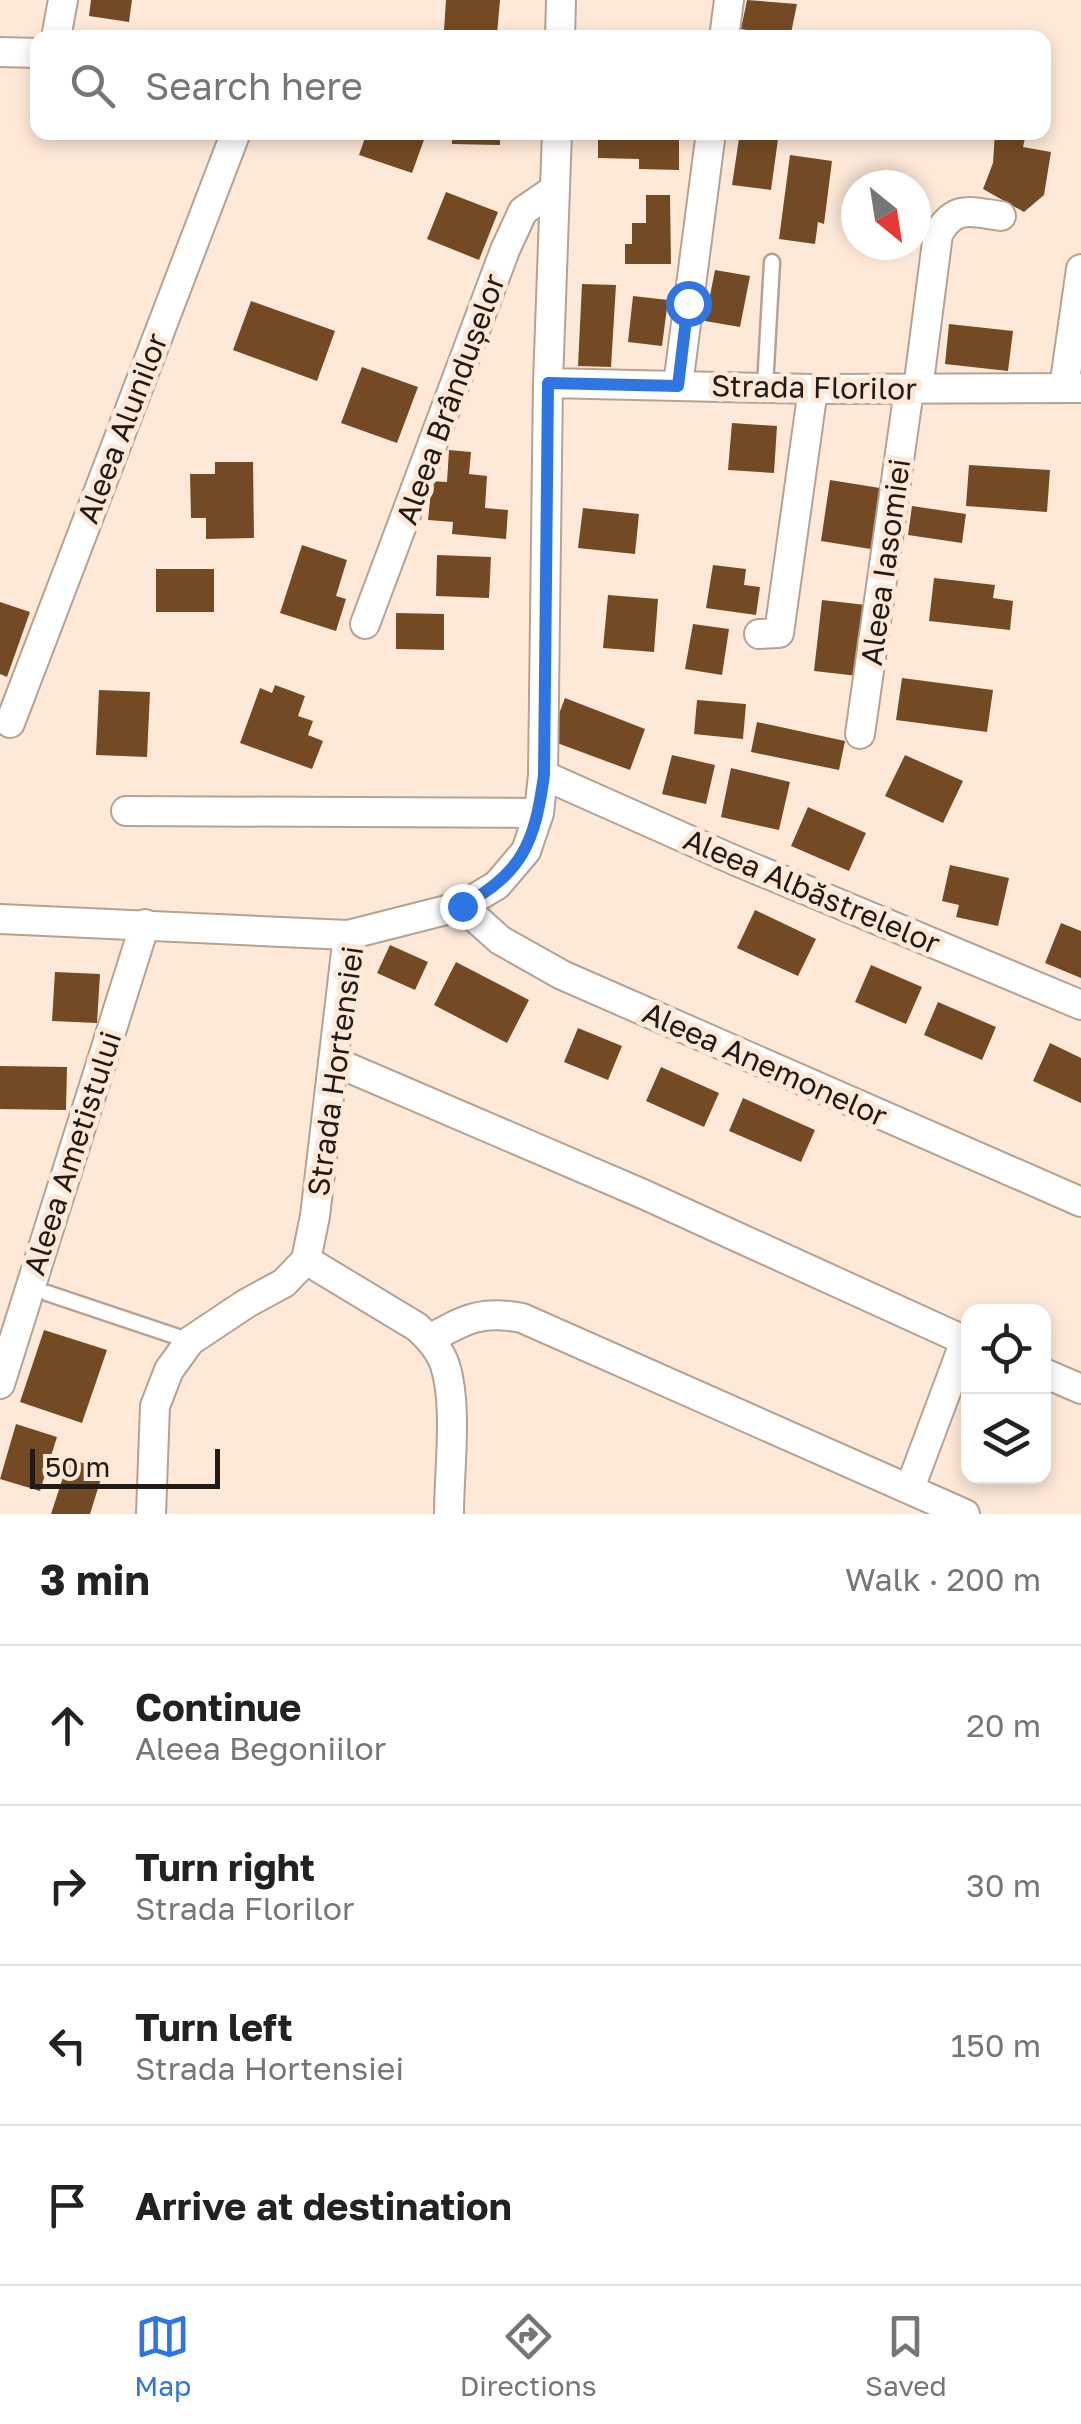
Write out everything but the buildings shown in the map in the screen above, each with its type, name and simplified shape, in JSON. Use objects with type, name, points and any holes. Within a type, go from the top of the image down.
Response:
[{"type":"street","points":[[57,30],[62,0]]},
{"type":"street","points":[[560,30],[561,0]]},
{"type":"street","points":[[725,30],[729,0]]},
{"type":"street","points":[[0,52],[30,53]]},
{"type":"street","name":"Aleea Alunilor","points":[[10,724],[233,140]]},
{"type":"street","name":"Strada Hortensiei","points":[[306,1260],[315,1216],[348,935],[462,906],[497,885],[526,851],[539,812],[544,775],[548,383],[557,140]]},
{"type":"street","points":[[678,386],[710,140]]},
{"type":"street","name":"Aleea Brândușelor","points":[[365,624],[505,250],[523,211],[555,189]]},
{"type":"street","name":"Aleea Iasomiei","points":[[860,734],[938,234],[947,218],[962,212],[1000,216]]},
{"type":"street","points":[[1072,388],[1081,269]]},
{"type":"street","name":"Strada Florilor","points":[[548,383],[813,389],[1072,388]]},
{"type":"street","points":[[758,634],[778,633],[813,389]]},
{"type":"street","name":"Aleea Albăstrelelor","points":[[544,775],[734,860],[1081,1005]]},
{"type":"street","points":[[126,811],[539,812]]},
{"type":"street","name":"Aleea Anemonelor","points":[[462,906],[500,940],[562,975],[1081,1202]]},
{"type":"street","points":[[0,919],[348,935]]},
{"type":"street","name":"Aleea Ametistului","points":[[0,1384],[145,924]]},
{"type":"street","points":[[333,1061],[624,1186],[961,1338]]},
{"type":"street","points":[[151,1514],[155,1406],[169,1370],[190,1342],[284,1283],[306,1260],[418,1327],[444,1364],[450,1400],[449,1514]]},
{"type":"street","points":[[430,1340],[463,1320],[493,1312],[522,1318],[965,1514]]},
{"type":"street","points":[[910,1488],[961,1356]]},
{"type":"street","points":[[1051,1377],[1081,1389]]},
{"type":"lane","points":[[764,386],[772,262]]},
{"type":"lane","points":[[46,1292],[190,1342]]},
{"type":"route","points":[[462,906],[497,885],[512,869],[526,851],[539,812],[544,775],[548,383],[678,386],[688,303]]}]
